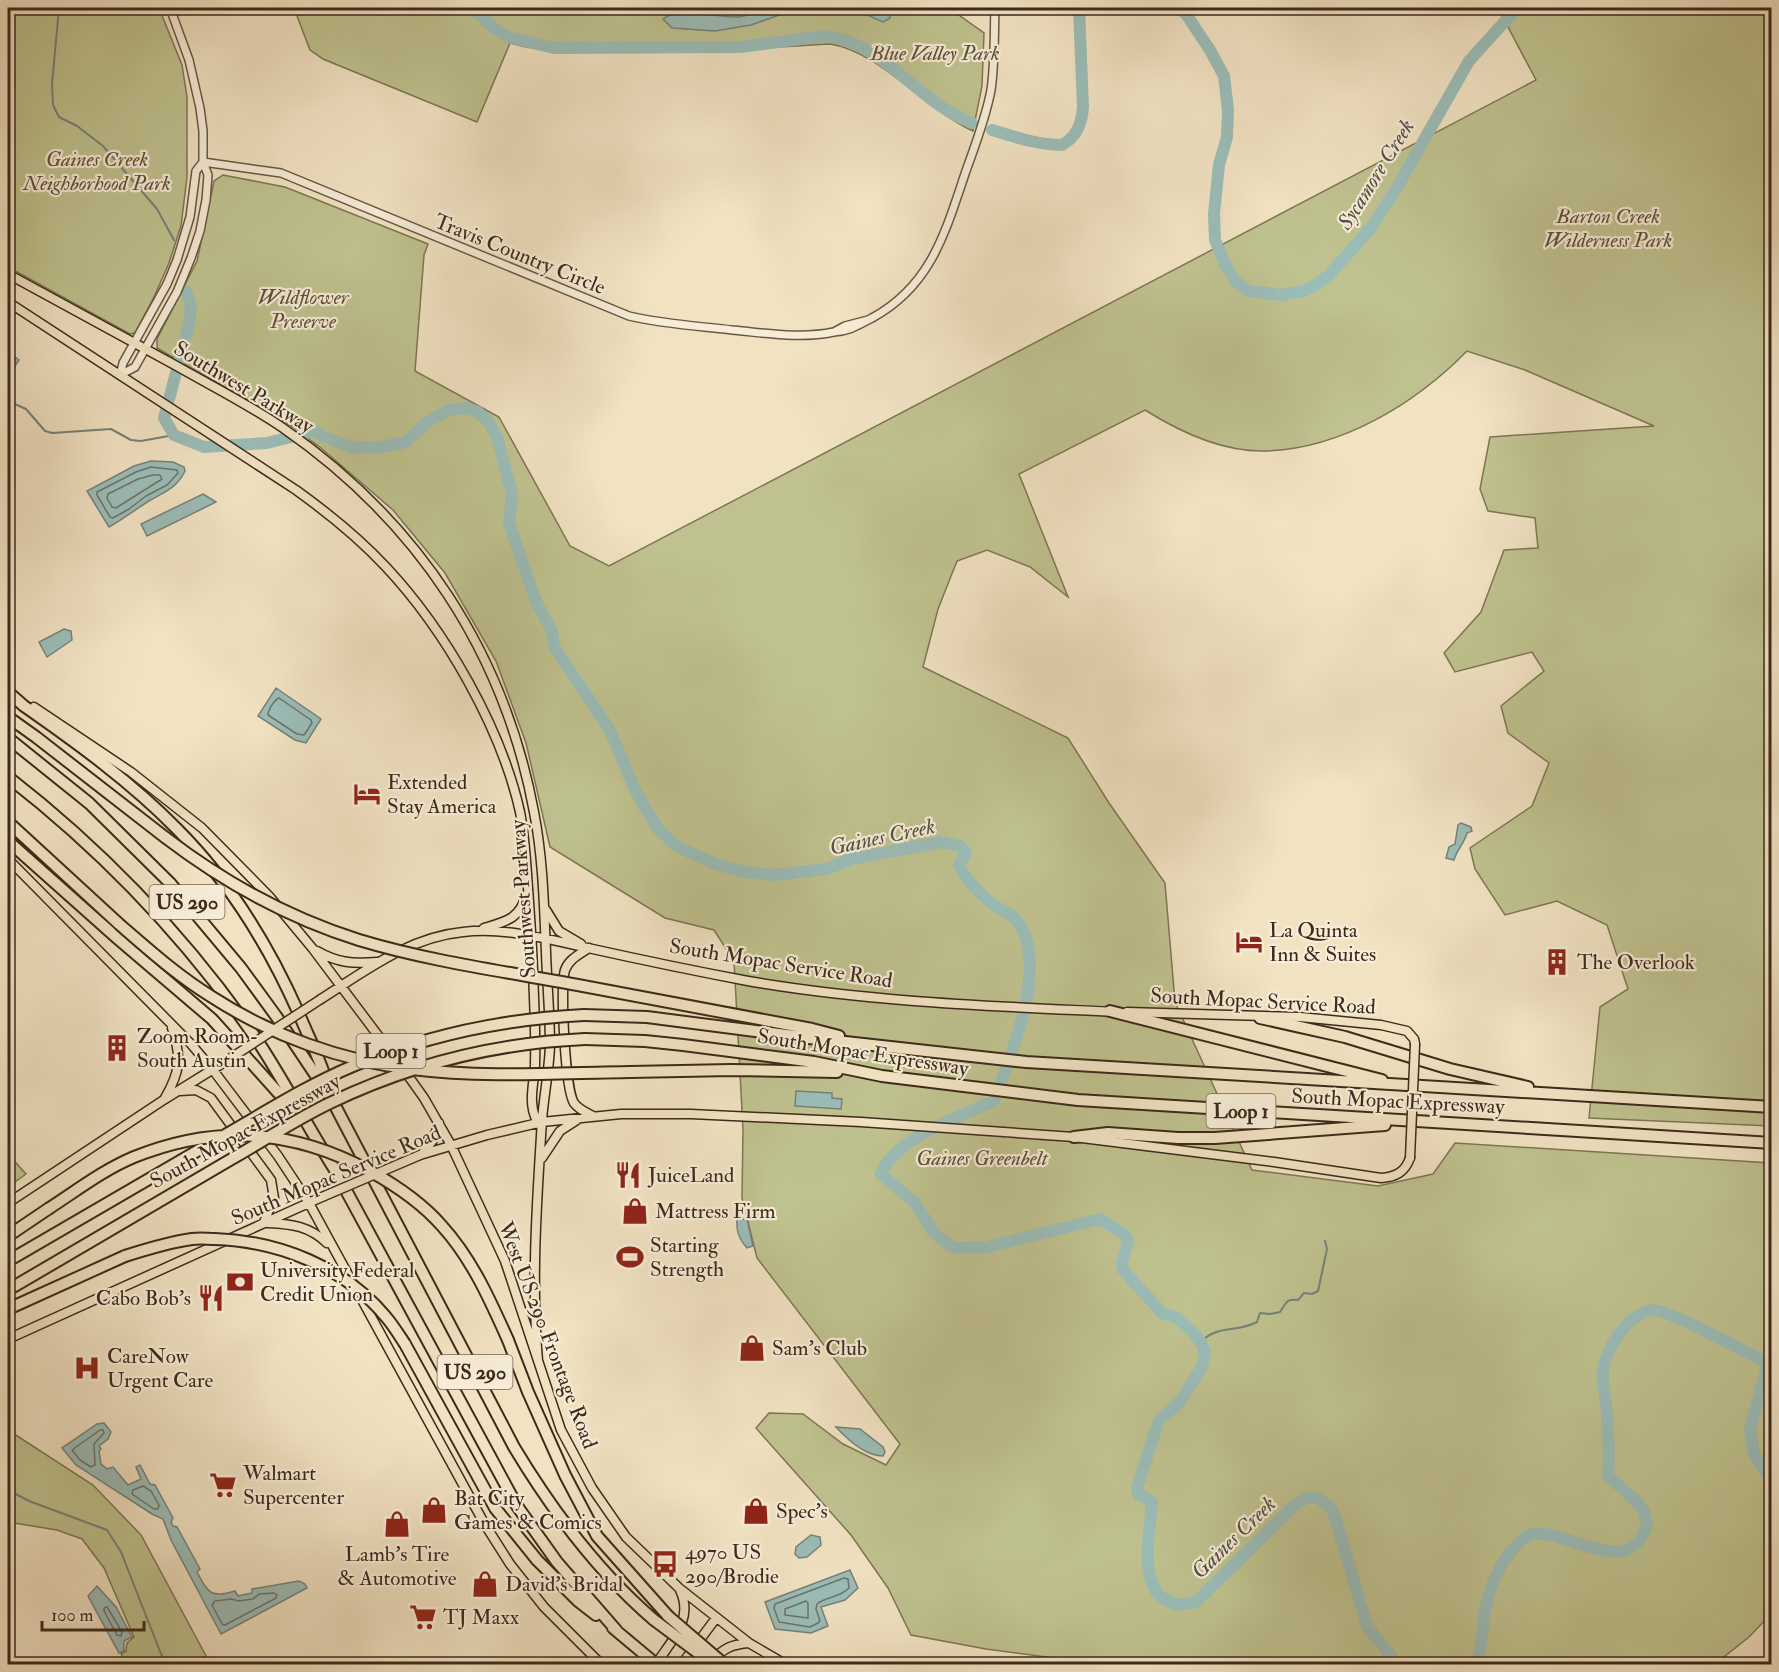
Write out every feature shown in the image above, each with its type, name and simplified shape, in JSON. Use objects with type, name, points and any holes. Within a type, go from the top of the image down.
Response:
[{"type":"highway","points":[[8,691],[141,795],[178,830],[212,868],[245,913],[280,973],[323,1068],[331,1098]]},
{"type":"highway","points":[[8,717],[203,865],[244,891],[297,917],[338,933],[430,957],[812,1029],[868,1043]]},
{"type":"highway","name":"US 290","points":[[8,738],[89,803],[170,883],[242,968],[331,1098],[514,1447],[542,1493],[599,1567],[626,1596],[712,1665]]},
{"type":"highway","name":"US 290","points":[[8,777],[91,848],[147,904],[185,946],[254,1036],[282,1077],[308,1127],[335,1170],[517,1506],[556,1562],[616,1631],[656,1665]]},
{"type":"highway","points":[[8,822],[119,924],[170,967],[211,997],[268,1028],[337,1053],[373,1063],[450,1073],[731,1070],[858,1072]]},
{"type":"highway","points":[[8,841],[213,1019],[308,1127]]},
{"type":"highway","points":[[1110,1011],[1303,1062],[1372,1077],[1393,1085]]},
{"type":"highway","name":"South Mopac Expressway","points":[[8,1261],[317,1083],[388,1052],[424,1040],[496,1023],[584,1015],[647,1017],[809,1038],[1083,1066],[1772,1107]]},
{"type":"highway","points":[[1260,1018],[1345,1036],[1450,1069],[1555,1094]]},
{"type":"highway","name":"South Mopac Expressway","points":[[8,1290],[328,1104],[400,1073],[466,1054],[498,1047],[585,1039],[683,1045],[814,1062],[882,1076],[1078,1100],[1772,1143]]},
{"type":"highway","points":[[1074,1137],[1108,1133],[1215,1138],[1376,1127],[1404,1122]]},
{"type":"highway","points":[[8,1236],[104,1173],[133,1158],[195,1139],[248,1135],[293,1140],[345,1158],[392,1183],[419,1203],[442,1226],[463,1252],[480,1280],[565,1475],[597,1536],[668,1616],[724,1665]]},
{"type":"highway","points":[[8,1309],[125,1256],[194,1239],[232,1239],[263,1244],[297,1255],[330,1271],[363,1294],[386,1317],[405,1344],[495,1508],[537,1560],[578,1601],[616,1631]]},
{"type":"main road","name":"Southwest Parkway","points":[[8,274],[243,403],[315,451],[377,506],[427,563],[459,610],[487,663],[505,705],[527,777],[541,856],[550,1044],[547,1092],[539,1121]]},
{"type":"main road","name":"Southwest Parkway","points":[[8,302],[296,490],[356,538],[400,583],[440,636],[478,701],[513,784],[525,842],[532,936],[535,1056],[532,1099],[539,1121],[541,1160],[534,1265],[534,1317],[538,1361]]},
{"type":"main road","name":"West US 290 Frontage Road","points":[[8,691],[117,762],[193,821],[223,848],[269,896],[313,949],[404,1070],[451,1145],[505,1262],[561,1430],[592,1488],[626,1537],[679,1588],[748,1643],[785,1665]]},
{"type":"main road","points":[[8,859],[213,1070],[312,1202],[335,1250],[473,1504],[510,1564],[544,1607],[601,1665]]},
{"type":"main road","points":[[475,931],[514,918],[520,911],[528,890]]},
{"type":"main road","points":[[543,903],[559,931],[589,948],[568,964],[565,970],[563,991],[568,1084],[574,1103],[593,1116]]},
{"type":"main road","name":"South Mopac Service Road","points":[[8,1203],[380,961],[417,943],[443,935],[475,931],[532,936],[769,984],[858,996],[1080,1010],[1260,1018],[1300,1017],[1381,1024],[1407,1031],[1415,1044],[1410,1158],[1397,1176],[1381,1178],[1074,1137],[861,1122],[691,1114],[593,1116],[539,1121],[420,1155],[264,1222],[8,1338]]},
{"type":"main road","points":[[313,949],[329,958],[346,963],[380,961]]},
{"type":"main road","points":[[165,1099],[176,1080],[179,1065],[177,1042],[171,1025]]},
{"type":"main road","points":[[179,1091],[196,1090],[211,1098],[271,1180],[274,1198],[264,1222],[304,1227],[319,1235],[335,1250]]},
{"type":"main road","points":[[541,1160],[560,1131],[580,1118]]},
{"type":"main road","points":[[420,1155],[433,1140],[439,1123]]},
{"type":"main road","points":[[656,1665],[683,1622],[686,1611],[684,1598],[679,1588]]},
{"type":"main road","points":[[682,1665],[716,1618]]},
{"type":"main road","points":[[712,1665],[717,1655],[727,1648],[748,1643]]},
{"type":"street","points":[[120,375],[135,367],[177,292],[200,231],[208,175],[202,162],[202,120],[194,77],[170,8]]},
{"type":"street","name":"Travis Country Circle","points":[[202,162],[281,173],[629,316],[673,324],[787,335],[812,336],[834,332],[850,324],[868,320],[887,309],[912,287],[931,262],[944,235],[988,104],[993,69],[995,8]]},
{"type":"street","points":[[120,375],[123,363],[167,284],[177,260],[190,217],[196,171],[202,162]]},
{"type":"green space","name":"Gaines Creek Neighborhood Park","points":[[8,8],[159,8],[182,65],[187,97],[187,177],[181,226],[169,263],[135,333],[130,334],[8,267]]},
{"type":"green space","name":"Blue Valley Park","points":[[294,8],[949,8],[984,33],[982,86],[973,131],[937,109],[866,57],[830,44],[698,51],[591,52],[550,50],[510,43],[477,122],[323,59],[310,50]]},
{"type":"green space","points":[[1498,8],[1771,8],[1771,1126],[1589,1118],[1600,1007],[1628,989],[1607,925],[1557,901],[1505,915],[1475,869],[1470,848],[1532,806],[1549,763],[1508,733],[1501,706],[1544,671],[1532,652],[1455,672],[1444,653],[1481,612],[1504,550],[1538,548],[1535,518],[1488,511],[1480,489],[1490,437],[1654,426],[1525,370],[1467,351],[1424,389],[1375,420],[1321,442],[1293,448],[1265,451],[1217,444],[1172,426],[1145,410],[1019,474],[1068,597],[1030,567],[987,550],[957,561],[938,609],[923,667],[1068,738],[1109,803],[1165,883],[1175,1002],[1252,1170],[1378,1186],[1433,1174],[1455,1143],[1771,1163],[1771,1614],[1749,1637],[1715,1664],[1101,1664],[986,1649],[911,1635],[888,1588],[851,1535],[756,1428],[769,1413],[803,1414],[843,1444],[886,1465],[900,1444],[757,1258],[742,1198],[743,1129],[734,961],[714,930],[665,918],[550,847],[526,743],[496,661],[445,573],[393,510],[321,448],[290,425],[157,348],[157,339],[197,261],[214,181],[223,175],[285,187],[428,244],[424,255],[415,371],[499,417],[570,546],[609,566],[1536,80]]},
{"type":"green space","points":[[8,1154],[26,1174],[8,1187]]},
{"type":"green space","points":[[8,1430],[93,1485],[141,1535],[206,1656],[190,1664],[127,1664],[121,1654],[126,1651],[127,1643],[134,1637],[104,1568],[82,1539],[57,1530],[8,1522]]},
{"type":"water","points":[[769,8],[799,8],[751,25],[715,31],[672,28],[663,19],[679,13],[737,17]]},
{"type":"water","points":[[851,8],[888,8],[890,18],[883,22]]},
{"type":"water","points":[[8,352],[19,360],[10,374],[8,372]]},
{"type":"water","points":[[151,461],[173,462],[184,467],[185,471],[170,489],[109,527],[87,491],[134,466]]},
{"type":"water","points":[[203,494],[216,502],[147,536],[141,524]]},
{"type":"water","points":[[64,629],[71,631],[72,640],[47,657],[39,642]]},
{"type":"water","points":[[276,688],[321,719],[306,743],[295,740],[258,716]]},
{"type":"water","points":[[1461,823],[1471,827],[1472,831],[1467,833],[1454,860],[1446,858],[1449,847],[1455,844],[1458,825]]},
{"type":"water","points":[[796,1091],[832,1093],[832,1098],[842,1099],[841,1109],[795,1106]]},
{"type":"water","points":[[737,1219],[747,1219],[753,1246],[747,1248],[742,1241]]},
{"type":"water","points":[[104,1423],[111,1432],[108,1439],[99,1446],[101,1464],[107,1469],[113,1467],[128,1485],[141,1479],[136,1467],[140,1465],[150,1484],[155,1485],[173,1518],[171,1522],[177,1527],[200,1569],[197,1572],[207,1589],[215,1594],[235,1591],[238,1596],[252,1593],[252,1589],[299,1581],[307,1588],[221,1634],[171,1540],[163,1519],[76,1465],[62,1448],[97,1424]]},
{"type":"water","points":[[836,1427],[860,1429],[883,1447],[885,1452],[883,1456],[863,1450]]},
{"type":"water","points":[[811,1535],[820,1537],[821,1545],[807,1557],[799,1558],[795,1554],[796,1547]]},
{"type":"water","points":[[850,1570],[858,1588],[845,1600],[821,1607],[828,1626],[811,1633],[775,1629],[765,1602]]},
{"type":"water","points":[[97,1586],[116,1607],[132,1637],[124,1641],[124,1651],[119,1653],[88,1596]]},
{"type":"waterway","name":"Gaines Creek","points":[[59,8],[52,84],[53,105],[59,117],[77,126],[103,146],[157,209],[174,240]]},
{"type":"waterway","name":"Sycamore Creek","points":[[472,8],[508,37],[554,48],[740,47],[824,36],[865,49],[935,102],[972,123]]},
{"type":"waterway","name":"Sycamore Creek","points":[[992,130],[1053,145],[1062,145],[1075,134],[1080,124],[1083,107],[1079,8]]},
{"type":"waterway","name":"Sycamore Creek","points":[[1178,8],[1186,14],[1224,76],[1228,110],[1227,137],[1219,165],[1214,214],[1215,240],[1235,281],[1248,291],[1281,295],[1303,291],[1329,275],[1370,229],[1396,189],[1469,61],[1517,8]]},
{"type":"waterway","name":"Gaines Creek","points":[[186,291],[191,306],[189,324],[164,418],[174,435],[204,447],[267,443],[315,431],[353,448],[381,447],[406,442],[427,422],[449,410],[466,408],[478,412],[488,421],[497,437],[512,494],[509,523],[535,599],[552,632],[554,647],[610,730],[635,790],[658,829],[678,847],[718,865],[745,872],[774,875],[827,869],[851,859],[941,842],[960,846],[966,853],[959,865],[965,876],[990,902],[1014,918],[1025,935],[1030,957],[1025,1008],[994,1101],[947,1121],[914,1139],[900,1149],[881,1174],[915,1203],[935,1234],[954,1248],[987,1247],[1100,1219],[1124,1234],[1128,1241],[1122,1263],[1123,1270],[1163,1314],[1176,1317],[1192,1331],[1201,1342],[1205,1353],[1202,1367],[1179,1403],[1159,1420],[1137,1488],[1138,1494],[1152,1502],[1148,1561],[1152,1584],[1157,1593],[1177,1605],[1196,1602],[1297,1503],[1316,1497],[1331,1508],[1336,1520],[1367,1626],[1397,1664]]},
{"type":"waterway","points":[[8,401],[26,409],[45,431],[52,433],[111,429],[131,440],[141,441],[174,435]]},
{"type":"waterway","points":[[1201,1342],[1213,1333],[1257,1322],[1260,1313],[1280,1312],[1289,1301],[1298,1300],[1304,1293],[1312,1294],[1318,1291],[1327,1249],[1325,1241]]},
{"type":"waterway","name":"Gaines Creek","points":[[1474,1664],[1480,1650],[1484,1614],[1493,1582],[1503,1562],[1527,1536],[1538,1534],[1599,1549],[1627,1550],[1638,1542],[1647,1526],[1644,1511],[1608,1476],[1608,1430],[1603,1375],[1609,1352],[1627,1325],[1644,1313],[1653,1310],[1661,1311],[1769,1364]]},
{"type":"waterway","points":[[1772,1350],[1750,1429],[1754,1454],[1772,1481]]},
{"type":"waterway","points":[[8,1490],[29,1501],[107,1530],[121,1552],[161,1654],[168,1664]]},
{"type":"place","name":"Extended Stay America","points":[[367,794]]},
{"type":"place","name":"La Quinta Inn & Suites","points":[[1249,942]]},
{"type":"place","name":"The Overlook","points":[[1557,962]]},
{"type":"place","name":"Zoom Room - South Austin","points":[[117,1048]]},
{"type":"place","name":"JuiceLand","points":[[628,1175]]},
{"type":"place","name":"Mattress Firm","points":[[635,1211]]},
{"type":"place","name":"Starting Strength","points":[[630,1257]]},
{"type":"place","name":"University Federal Credit Union","points":[[240,1282]]},
{"type":"place","name":"Cabo Bob's","points":[[211,1298]]},
{"type":"place","name":"Sam's Club","points":[[752,1348]]},
{"type":"place","name":"CareNow Urgent Care","points":[[87,1368]]},
{"type":"place","name":"Walmart Supercenter","points":[[223,1485]]},
{"type":"place","name":"Bat City Games & Comics","points":[[434,1510]]},
{"type":"place","name":"Spec's","points":[[756,1511]]},
{"type":"place","name":"Lamb's Tire & Automotive","points":[[397,1524]]},
{"type":"place","name":"4970 US 290/Brodie","points":[[665,1564]]},
{"type":"place","name":"David's Bridal","points":[[485,1584]]},
{"type":"place","name":"TJ Maxx","points":[[423,1617]]},
{"type":"park label","name":"Barton Creek Wilderness Park","points":[[1608,228]]},
{"type":"park label","name":"Wildflower Preserve","points":[[303,309]]},
{"type":"park label","name":"Gaines Greenbelt","points":[[982,1158]]}]
